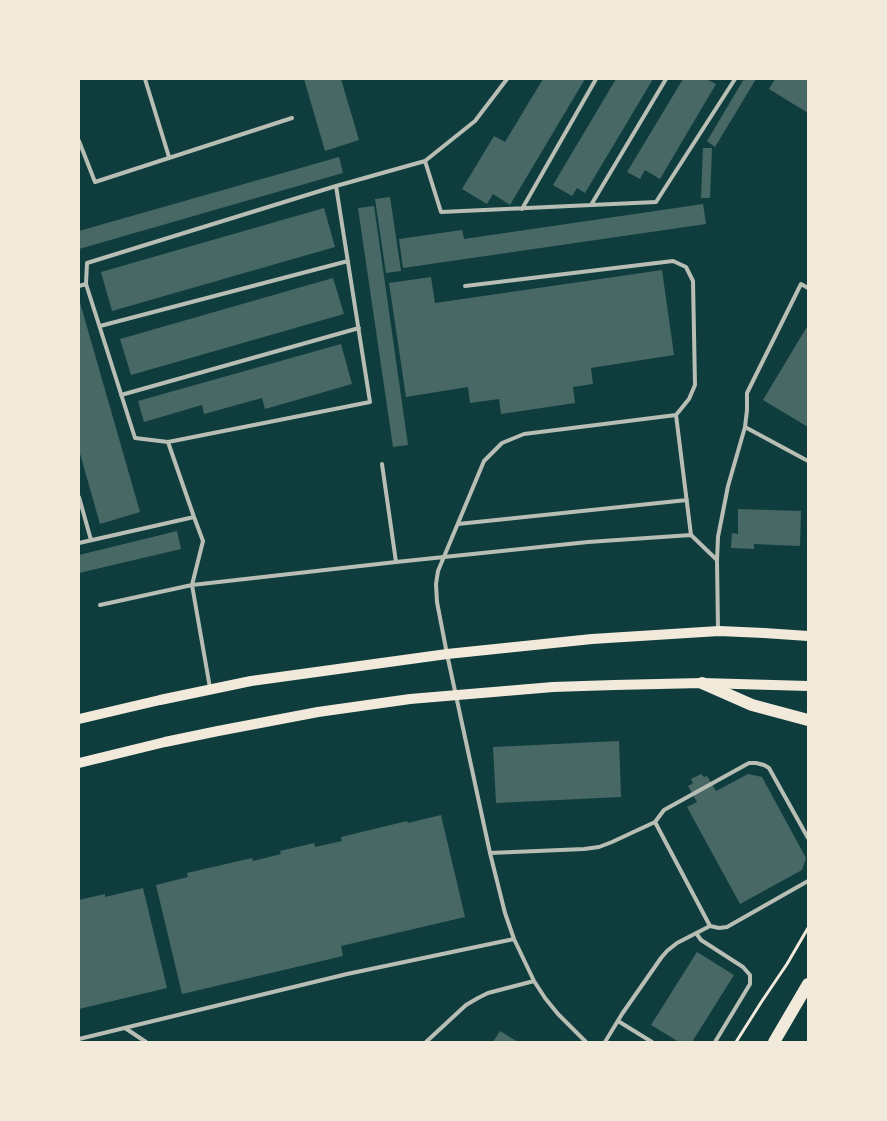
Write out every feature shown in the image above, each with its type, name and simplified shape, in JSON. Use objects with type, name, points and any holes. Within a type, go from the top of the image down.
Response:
[{"type":"main road","points":[[79,719],[210,689],[327,670],[447,654],[592,639],[719,631],[808,636]]},
{"type":"main road","points":[[702,683],[752,705],[808,720]]},
{"type":"main road","points":[[79,763],[165,742],[318,712],[410,699],[553,687],[702,683],[808,686]]},
{"type":"main road","points":[[774,1042],[808,984]]},
{"type":"lane","points":[[145,79],[169,157]]},
{"type":"lane","points":[[336,186],[370,402],[168,442],[135,438],[86,284],[86,263],[336,186],[425,161],[475,121],[507,79]]},
{"type":"lane","points":[[522,209],[596,79]]},
{"type":"lane","points":[[591,205],[666,79]]},
{"type":"lane","points":[[425,161],[441,212],[656,202],[734,79]]},
{"type":"lane","points":[[79,141],[95,182],[292,118]]},
{"type":"lane","points":[[465,286],[673,261],[686,266],[693,281],[696,384],[689,399],[676,416],[691,536],[716,560]]},
{"type":"lane","points":[[100,326],[348,262]]},
{"type":"lane","points":[[79,286],[86,284]]},
{"type":"lane","points":[[719,631],[716,560],[721,518],[745,427],[747,393],[801,284],[808,288]]},
{"type":"lane","points":[[121,395],[358,328]]},
{"type":"lane","points":[[586,1042],[558,1014],[534,981],[514,939],[505,913],[490,853],[447,654],[437,602],[436,584],[438,571],[484,461],[502,443],[524,434],[676,416]]},
{"type":"lane","points":[[745,427],[808,461]]},
{"type":"lane","points":[[168,442],[203,541],[192,585],[210,689]]},
{"type":"lane","points":[[382,464],[396,562]]},
{"type":"lane","points":[[79,497],[91,540]]},
{"type":"lane","points":[[458,524],[687,500]]},
{"type":"lane","points":[[79,543],[194,517]]},
{"type":"lane","points":[[100,605],[192,585],[588,542],[691,536]]},
{"type":"lane","points":[[490,853],[599,847],[655,822],[664,810],[749,763],[764,764],[769,768],[808,838]]},
{"type":"lane","points":[[655,822],[710,926]]},
{"type":"lane","points":[[605,1042],[661,958],[676,943],[710,926],[727,927],[808,881]]},
{"type":"lane","points":[[696,933],[700,940],[739,964],[750,975],[750,984],[715,1042]]},
{"type":"lane","points":[[79,1039],[347,974],[514,939]]},
{"type":"lane","points":[[426,1042],[466,1005],[478,998],[488,993],[534,981]]},
{"type":"lane","points":[[618,1021],[652,1042]]},
{"type":"lane","points":[[125,1028],[146,1042]]},
{"type":"path","points":[[736,1042],[808,928]]},
{"type":"building","points":[[304,79],[341,79],[359,140],[325,151]]},
{"type":"building","points":[[543,79],[585,79],[510,205],[493,194],[487,204],[462,189],[494,136],[505,142]]},
{"type":"building","points":[[616,79],[653,79],[585,193],[577,188],[572,196],[553,185]]},
{"type":"building","points":[[683,79],[706,79],[716,84],[660,179],[645,170],[640,179],[627,172]]},
{"type":"building","points":[[744,79],[756,79],[715,147],[707,141]]},
{"type":"building","points":[[775,79],[804,79],[808,81],[808,113],[769,89]]},
{"type":"building","points":[[703,148],[712,148],[710,198],[701,198]]},
{"type":"building","points":[[339,157],[343,173],[79,249],[79,231]]},
{"type":"building","points":[[390,197],[401,271],[386,273],[375,199]]},
{"type":"building","points":[[703,204],[706,224],[403,268],[399,239],[462,230],[464,239]]},
{"type":"building","points":[[374,206],[408,445],[393,447],[358,208]]},
{"type":"building","points":[[324,208],[335,247],[112,311],[101,272]]},
{"type":"building","points":[[662,270],[674,355],[591,368],[593,384],[573,387],[575,403],[501,414],[499,399],[470,403],[468,387],[406,397],[389,283],[431,277],[435,303]]},
{"type":"building","points":[[333,278],[344,314],[131,375],[120,339]]},
{"type":"building","points":[[79,299],[140,512],[100,524],[79,450]]},
{"type":"building","points":[[808,325],[808,427],[763,400]]},
{"type":"building","points":[[341,344],[352,384],[265,409],[262,398],[204,414],[202,405],[144,422],[138,401]]},
{"type":"building","points":[[738,509],[801,511],[800,546],[754,544],[754,549],[731,548],[732,533],[738,534]]},
{"type":"building","points":[[177,531],[181,549],[79,573],[79,555]]},
{"type":"building","points":[[619,741],[621,797],[496,803],[493,747]]},
{"type":"building","points":[[701,774],[704,777],[707,776],[716,791],[748,774],[762,777],[806,858],[802,870],[740,904],[687,807],[697,802],[688,786],[693,783],[691,779]]},
{"type":"building","points":[[441,815],[465,917],[341,946],[343,956],[182,994],[156,885],[188,877],[187,873],[252,858],[253,861],[281,854],[280,851],[314,843],[315,847],[342,841],[341,837]]},
{"type":"building","points":[[143,888],[167,988],[79,1009],[79,900],[105,894],[105,897]]},
{"type":"building","points":[[697,952],[734,975],[692,1042],[679,1042],[651,1025]]},
{"type":"building","points":[[500,1031],[518,1042],[493,1042]]}]
